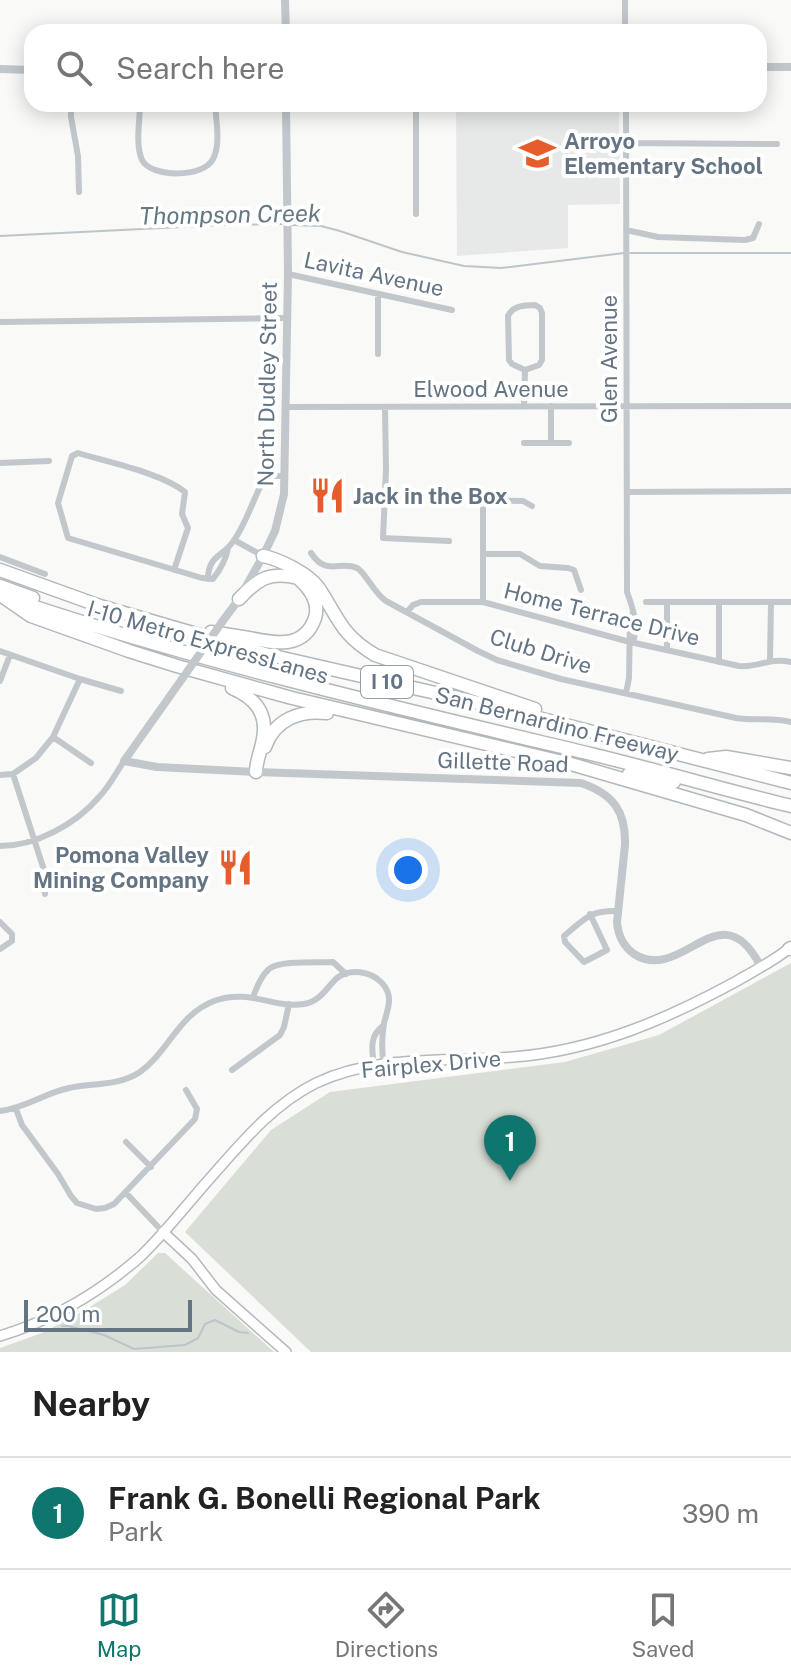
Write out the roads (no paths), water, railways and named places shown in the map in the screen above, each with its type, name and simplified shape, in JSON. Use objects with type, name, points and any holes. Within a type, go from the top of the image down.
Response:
[{"type":"highway","points":[[160,624],[275,643],[295,641],[309,628],[316,612],[313,594],[298,578],[269,563],[263,556]]},
{"type":"highway","points":[[263,556],[313,581],[338,623],[355,641],[375,655],[614,736]]},
{"type":"highway","name":"San Bernardino Freeway","points":[[0,570],[100,606],[265,654],[488,705],[791,783]]},
{"type":"highway","points":[[239,599],[262,578],[284,575],[298,578]]},
{"type":"highway","name":"I-10 Metro ExpressLanes","points":[[0,579],[117,619],[246,657],[520,720],[791,790]]},
{"type":"highway","points":[[1,593],[31,616],[177,666],[260,690],[571,764],[746,815],[791,833]]},
{"type":"highway","name":"San Bernardino Freeway","points":[[1,593],[165,648],[791,806]]},
{"type":"highway","points":[[177,666],[242,692],[256,704],[264,718],[256,772]]},
{"type":"highway","points":[[256,772],[268,738],[279,725],[294,716],[315,712],[381,719]]},
{"type":"highway","points":[[701,760],[726,757],[791,768]]},
{"type":"highway","points":[[571,764],[754,797]]},
{"type":"highway","points":[[673,775],[689,773],[791,798]]},
{"type":"main road","name":"Fairplex Drive","points":[[0,1336],[31,1326],[78,1303],[107,1284],[163,1232],[244,1139],[277,1108],[319,1082],[343,1073],[406,1061],[515,1057],[592,1043],[664,1018],[761,967],[790,948]]},
{"type":"main road","points":[[163,1232],[192,1259],[216,1290],[286,1352]]},
{"type":"street","points":[[285,0],[286,24]]},
{"type":"street","points":[[625,0],[625,24]]},
{"type":"street","points":[[767,67],[791,67]]},
{"type":"street","points":[[0,69],[24,70]]},
{"type":"street","points":[[71,112],[78,156],[79,192]]},
{"type":"street","points":[[140,112],[139,149],[142,160],[148,168],[162,172],[192,172],[210,165],[217,149],[215,112]]},
{"type":"street","name":"North Dudley Street","points":[[124,761],[239,599],[263,556],[281,513],[287,407],[286,112]]},
{"type":"street","points":[[416,112],[416,214]]},
{"type":"street","name":"Glen Avenue","points":[[626,112],[627,592],[633,613],[630,617],[634,639],[630,642],[628,653],[626,693]]},
{"type":"street","points":[[626,143],[777,144]]},
{"type":"street","points":[[626,230],[658,237],[745,240],[753,238],[759,224]]},
{"type":"street","name":"Lavita Avenue","points":[[288,274],[452,310]]},
{"type":"street","points":[[378,294],[378,354]]},
{"type":"street","points":[[535,305],[542,313],[542,360],[539,365],[525,370],[509,360],[508,316],[515,307],[535,305]]},
{"type":"street","points":[[0,322],[287,318]]},
{"type":"street","points":[[524,406],[525,370]]},
{"type":"street","points":[[551,406],[551,443]]},
{"type":"street","name":"Elwood Avenue","points":[[287,407],[791,406]]},
{"type":"street","points":[[385,408],[383,538],[449,541]]},
{"type":"street","points":[[524,443],[569,443]]},
{"type":"street","points":[[174,570],[188,528],[182,514],[185,492],[164,480],[112,463],[78,453],[72,456],[58,503],[68,538],[174,570],[208,579],[213,579],[227,557],[228,548]]},
{"type":"street","points":[[0,463],[49,461]]},
{"type":"street","points":[[208,579],[214,560],[234,540],[264,479],[285,476]]},
{"type":"street","points":[[627,492],[791,491]]},
{"type":"street","points":[[458,500],[523,501],[532,506]]},
{"type":"street","points":[[483,501],[483,602]]},
{"type":"street","points":[[234,540],[263,556]]},
{"type":"street","name":"Club Drive","points":[[311,553],[330,567],[358,568],[380,597],[488,656],[561,679],[745,720],[779,719],[791,722]]},
{"type":"street","points":[[483,554],[520,554],[540,566],[574,570],[581,590]]},
{"type":"street","points":[[0,557],[45,574]]},
{"type":"street","points":[[214,560],[222,565]]},
{"type":"street","name":"Home Terrace Drive","points":[[407,612],[421,602],[483,602],[630,642],[719,662],[746,666],[770,660],[791,662]]},
{"type":"street","points":[[646,602],[791,602]]},
{"type":"street","points":[[667,602],[667,650]]},
{"type":"street","points":[[719,602],[719,662]]},
{"type":"street","points":[[770,660],[771,602]]},
{"type":"street","points":[[0,651],[121,691]]},
{"type":"street","points":[[0,681],[10,655]]},
{"type":"street","points":[[0,775],[13,774],[36,758],[53,737],[80,679]]},
{"type":"street","points":[[53,737],[91,763]]},
{"type":"street","points":[[0,846],[35,840],[80,815],[99,797],[124,761]]},
{"type":"street","name":"Gillette Road","points":[[124,761],[157,767],[568,782],[594,787],[613,801],[626,832],[618,932],[628,949],[645,959],[664,960],[708,937],[722,935],[747,945],[761,967]]},
{"type":"street","points":[[13,774],[44,870],[45,894]]},
{"type":"street","points":[[590,914],[607,950],[584,962],[565,942],[564,936],[590,914],[618,911]]},
{"type":"street","points":[[0,922],[12,934],[12,941],[0,949]]},
{"type":"street","points":[[253,997],[271,967],[281,964],[333,962],[346,974]]},
{"type":"street","points":[[0,1111],[16,1109],[66,1088],[125,1080],[150,1063],[187,1018],[201,1008],[231,997],[303,1004],[323,995],[337,978],[356,972],[369,974],[385,986],[389,997],[390,1005],[383,1026],[373,1041],[379,1065]]},
{"type":"street","points":[[232,1070],[280,1035],[289,1004]]},
{"type":"street","points":[[379,1065],[383,1026]]},
{"type":"street","points":[[373,1041],[382,1043]]},
{"type":"street","points":[[16,1109],[22,1125],[77,1203],[96,1209],[105,1208],[126,1193],[195,1119],[197,1109],[186,1090]]},
{"type":"street","points":[[126,1142],[151,1167]]},
{"type":"street","points":[[126,1193],[163,1232]]},
{"type":"waterway","name":"Thompson Creek","points":[[0,236],[283,224]]},
{"type":"waterway","name":"Thompson Creek","points":[[289,225],[321,226],[402,252],[464,266],[501,268],[624,253]]},
{"type":"waterway","name":"Thompson Creek","points":[[630,253],[791,253]]},
{"type":"waterway","points":[[62,1326],[104,1335],[134,1349],[185,1345],[198,1338],[205,1324],[215,1320],[248,1333]]},
{"type":"place","name":"Arroyo Elementary School","points":[[538,154]]},
{"type":"place","name":"Jack in the Box","points":[[327,496]]},
{"type":"place","name":"Pomona Valley Mining Company","points":[[235,868]]},
{"type":"place","name":"Frank G. Bonelli Regional Park","points":[[510,1181]]}]
